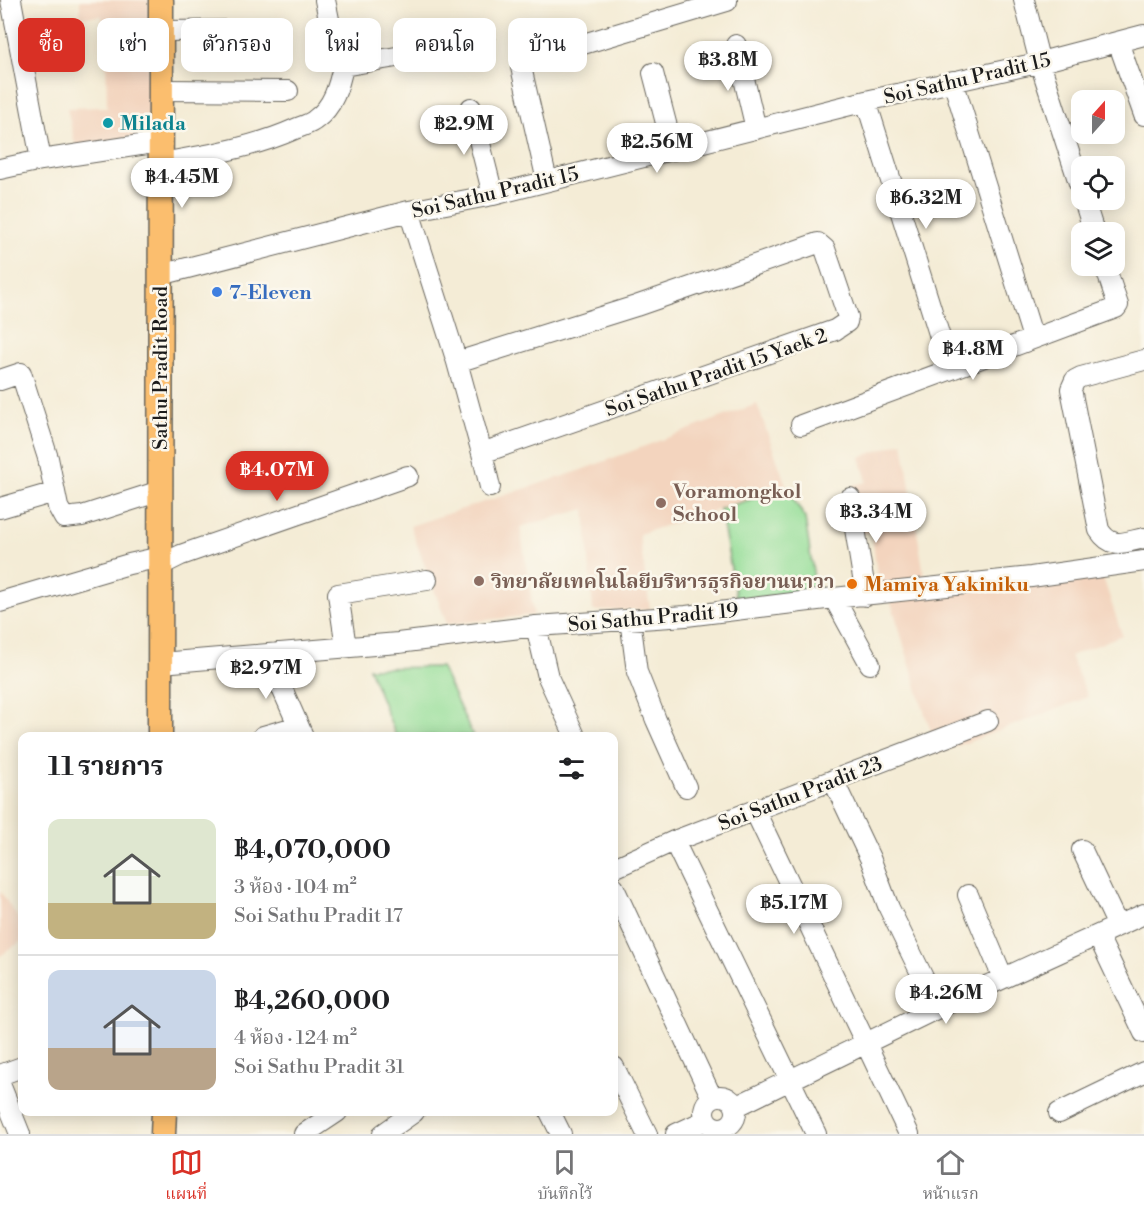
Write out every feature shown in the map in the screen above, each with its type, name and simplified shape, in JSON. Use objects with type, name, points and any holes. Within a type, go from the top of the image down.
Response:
[{"type":"main road","name":"Sathu Pradit Road","points":[[160,0],[160,18]]},
{"type":"main road","name":"Sathu Pradit Road","points":[[160,72],[160,732]]},
{"type":"main road","points":[[163,1134],[164,1116]]},
{"type":"street","points":[[11,0],[41,160]]},
{"type":"street","points":[[325,0],[329,18]]},
{"type":"street","points":[[547,181],[521,67],[524,62],[727,0]]},
{"type":"street","points":[[1024,0],[1040,63],[1071,158]]},
{"type":"street","name":"Soi Sathu Pradit 15","points":[[160,274],[409,211],[493,195],[866,101],[1040,63],[1144,35]]},
{"type":"street","points":[[1118,42],[1144,115]]},
{"type":"street","points":[[736,45],[756,129]]},
{"type":"street","points":[[0,169],[41,160],[160,153],[274,139],[316,119],[329,106],[342,72]]},
{"type":"street","points":[[653,73],[673,150]]},
{"type":"street","points":[[953,81],[1033,338]]},
{"type":"street","points":[[160,90],[288,91]]},
{"type":"street","points":[[866,101],[950,369]]},
{"type":"street","points":[[471,108],[493,195]]},
{"type":"street","points":[[409,211],[457,362],[490,487]]},
{"type":"street","name":"Soi Sathu Pradit 15 Yaek 2","points":[[457,362],[636,306],[818,243],[825,249],[848,316],[847,322],[836,330],[482,453]]},
{"type":"street","points":[[801,425],[1116,308],[1118,305],[1108,276]]},
{"type":"street","points":[[1144,360],[1081,377],[1075,380],[1071,389],[1099,530],[1109,542],[1118,544],[1144,538]]},
{"type":"street","points":[[0,380],[21,373],[48,458],[58,507],[64,518],[82,516],[160,491]]},
{"type":"street","points":[[0,602],[129,564],[161,561],[181,555],[408,476]]},
{"type":"street","points":[[0,508],[55,492]]},
{"type":"street","points":[[850,498],[866,596]]},
{"type":"street","name":"Soi Sathu Pradit 19","points":[[161,663],[346,647],[537,626],[686,616],[1031,577],[1144,561]]},
{"type":"street","points":[[346,647],[338,594],[427,580]]},
{"type":"street","points":[[834,598],[870,664]]},
{"type":"street","points":[[630,619],[637,672],[686,787]]},
{"type":"street","points":[[537,626],[548,677],[573,732]]},
{"type":"street","points":[[278,653],[280,684],[300,731]]},
{"type":"street","name":"Soi Sathu Pradit 23","points":[[618,866],[674,841],[988,721]]},
{"type":"street","points":[[833,780],[870,858],[889,908],[938,1008]]},
{"type":"street","points":[[755,811],[909,1134]]},
{"type":"street","points":[[674,841],[816,1134]]},
{"type":"street","points":[[1082,850],[1118,926]]},
{"type":"street","points":[[968,895],[1003,978]]},
{"type":"street","points":[[618,897],[712,1098]]},
{"type":"street","points":[[735,1107],[938,1008],[1144,914]]},
{"type":"street","points":[[1098,936],[1144,1033]]},
{"type":"street","points":[[0,1075],[18,1068]]},
{"type":"street","points":[[1059,1113],[1144,1071]]},
{"type":"street","points":[[618,1075],[647,1134]]},
{"type":"street","points":[[0,1084],[20,1134]]},
{"type":"street","points":[[723,1097],[732,1102],[735,1107],[735,1117],[729,1130],[714,1127],[706,1120],[705,1106],[712,1098],[723,1097]]},
{"type":"street","points":[[304,1134],[331,1116]]},
{"type":"street","points":[[383,1134],[408,1116]]},
{"type":"street","points":[[552,1116],[561,1134]]},
{"type":"street","points":[[676,1134],[706,1120]]},
{"type":"shaded area","points":[[80,0],[149,0],[149,18],[80,17]]},
{"type":"shaded area","points":[[106,72],[150,72],[150,133],[148,139],[77,153],[67,108],[107,107]]},
{"type":"shaded area","points":[[757,404],[787,488],[639,534],[650,609],[593,611],[585,509],[520,527],[534,615],[447,624],[410,526],[576,472]]},
{"type":"shaded area","points":[[903,442],[925,581],[878,584],[872,532],[858,533],[853,485],[867,482],[860,457]]},
{"type":"shaded area","points":[[1103,577],[1122,635],[1070,656],[1088,697],[939,753],[890,599]]},
{"type":"shaded area","points":[[0,891],[18,918],[18,944],[0,956]]},
{"type":"green space","points":[[787,488],[805,518],[816,592],[737,601],[720,509]]},
{"type":"green space","points":[[441,667],[471,732],[394,732],[369,668]]},
{"type":"place","name":"Milada","points":[[108,123]]},
{"type":"place","name":"7-Eleven","points":[[217,292]]},
{"type":"place","name":"Voramongkol School","points":[[661,503]]},
{"type":"place","name":"วิทยาลัยเทคโนโลยีบริหารธุรกิจยานนาวา","points":[[479,581]]},
{"type":"place","name":"Mamiya Yakiniku","points":[[852,584]]}]
